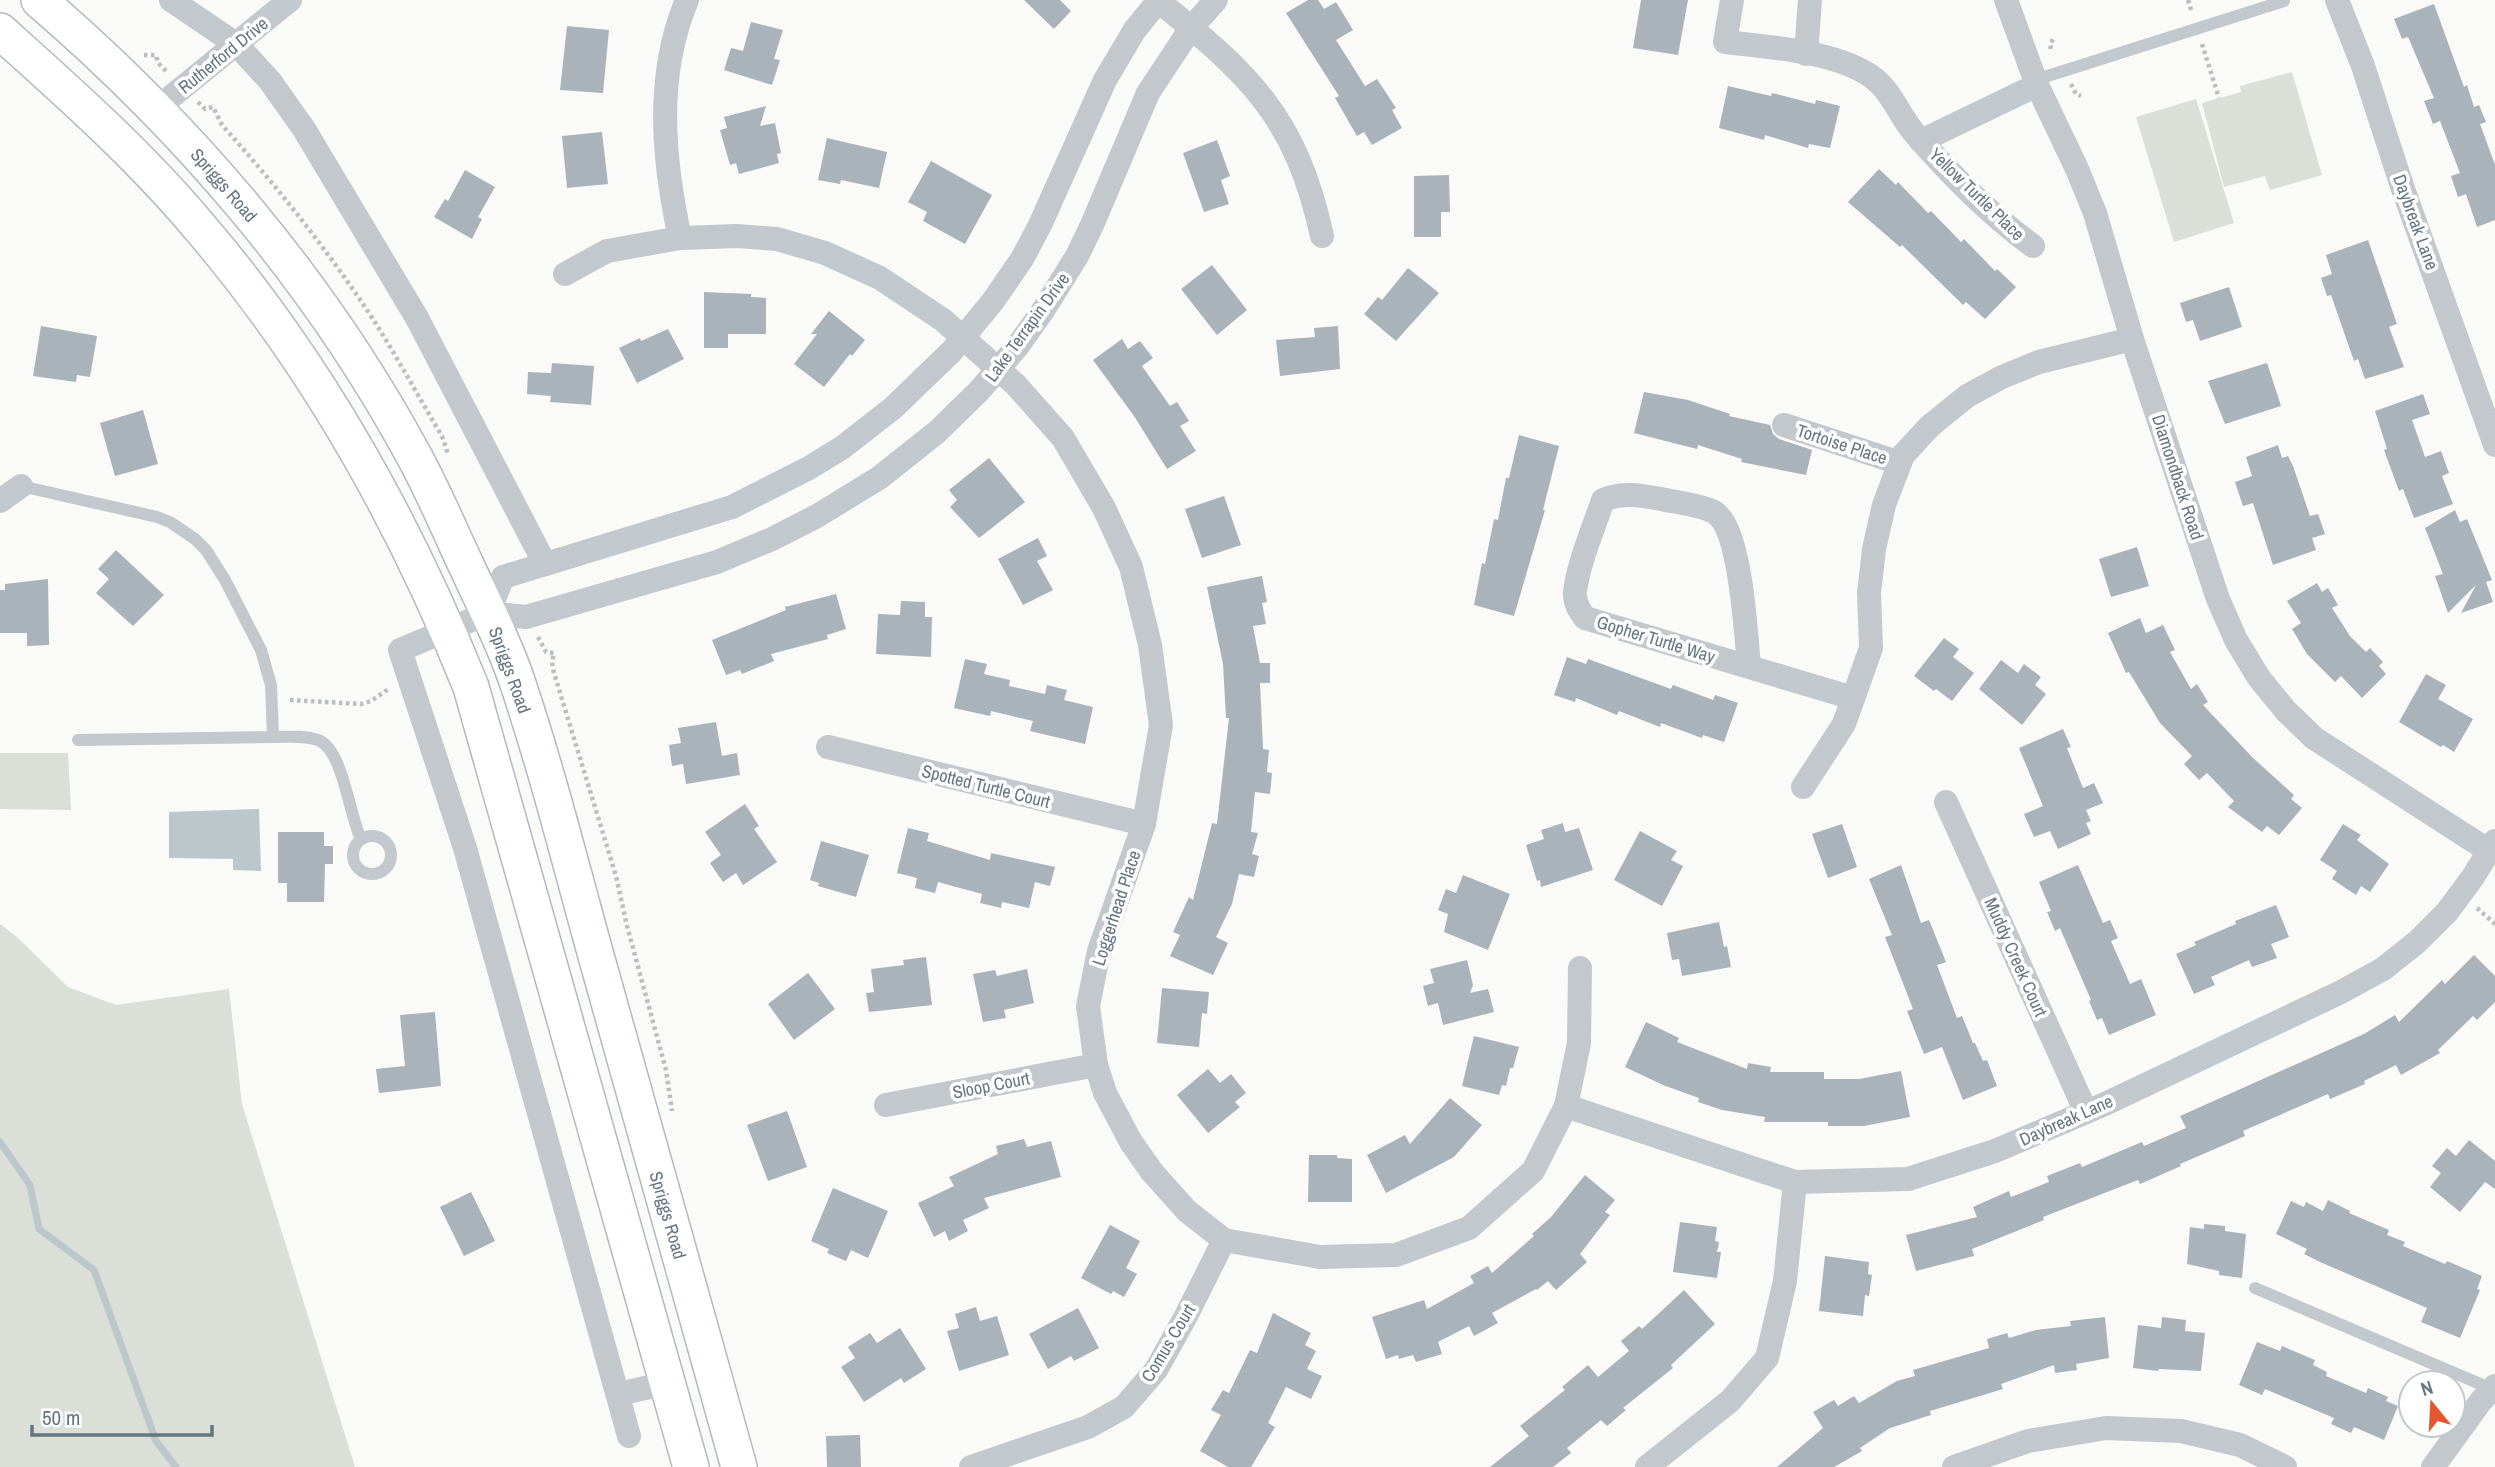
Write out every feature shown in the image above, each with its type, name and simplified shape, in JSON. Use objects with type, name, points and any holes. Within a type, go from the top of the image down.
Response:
[{"type":"main road","name":"Spriggs Road","points":[[39,0],[78,34],[210,166],[253,218],[357,360],[414,455],[516,679],[739,1467]]},
{"type":"main road","points":[[0,31],[140,162],[197,223],[277,326],[357,448],[394,515],[448,630],[471,687],[691,1467]]},
{"type":"street","points":[[172,0],[236,44],[270,81],[297,120],[389,271],[478,432],[545,564]]},
{"type":"street","name":"Rutherford Drive","points":[[155,110],[290,0]]},
{"type":"street","points":[[680,238],[669,189],[665,139],[666,98],[671,49],[687,0]]},
{"type":"street","points":[[488,613],[503,577],[710,516],[778,486],[843,447],[920,384],[964,337],[1022,259],[1105,80],[1134,32],[1158,0],[1234,65],[1262,94],[1299,158],[1313,196],[1322,236]]},
{"type":"street","name":"Lake Terrapin Drive","points":[[409,676],[400,650],[488,613],[526,617],[695,570],[772,539],[839,504],[889,471],[937,432],[979,391],[1044,309],[1092,225],[1148,93],[1191,28],[1216,0]]},
{"type":"street","name":"Yellow Turtle Place","points":[[1732,0],[1725,43],[1806,54],[1848,63],[1870,75],[1887,90],[1921,141],[1977,199],[2033,246]]},
{"type":"street","points":[[1806,54],[1810,0]]},
{"type":"street","name":"Diamondback Road","points":[[2006,0],[2036,82],[2095,213],[2132,338],[2218,599],[2236,640],[2259,678],[2286,712],[2314,738],[2492,846]]},
{"type":"street","name":"Daybreak Lane","points":[[2337,0],[2495,445]]},
{"type":"street","name":"Yellow Turtle Place","points":[[1921,141],[2036,82]]},
{"type":"street","name":"Loggerhead Place","points":[[565,274],[607,251],[680,238],[737,236],[777,239],[825,253],[880,278],[964,337],[1063,438],[1104,508],[1131,567],[1150,645],[1161,725],[1144,824],[1099,951],[1088,1006],[1096,1065],[1105,1093],[1131,1142],[1152,1172],[1187,1211],[1224,1240],[1320,1257],[1395,1255],[1469,1228],[1533,1171],[1566,1106],[1579,1043],[1580,968]]},
{"type":"street","points":[[1803,787],[1836,741],[1871,648],[1869,593],[1874,549],[1884,505],[1903,455],[1930,426],[1967,396],[2002,376],[2039,362],[2132,338]]},
{"type":"street","name":"Tortoise Place","points":[[1784,425],[1900,463]]},
{"type":"street","points":[[0,500],[21,486]]},
{"type":"street","name":"Gopher Turtle Way","points":[[1749,667],[1732,537],[1725,523],[1714,512],[1680,503],[1629,494],[1617,494],[1603,500],[1575,594],[1577,607],[1584,618],[1853,698]]},
{"type":"street","points":[[409,676],[466,848],[629,1436]]},
{"type":"street","name":"Spotted Turtle Court","points":[[828,747],[1144,824]]},
{"type":"street","name":"Muddy Creek Court","points":[[1946,802],[2085,1112]]},
{"type":"street","name":"Daybreak Lane","points":[[1566,1106],[1795,1182],[1908,1179],[1995,1151],[2085,1112],[2383,970],[2417,943],[2447,912],[2492,846]]},
{"type":"street","name":"Sloop Court","points":[[886,1105],[1096,1065]]},
{"type":"street","points":[[1647,1467],[1730,1401],[1767,1358],[1785,1281],[1795,1182]]},
{"type":"street","name":"Comus Court","points":[[971,1467],[1088,1427],[1124,1407],[1156,1370],[1224,1240]]},
{"type":"street","points":[[618,1394],[668,1383]]},
{"type":"street","points":[[2432,1467],[2493,1387]]},
{"type":"street","points":[[1954,1467],[2028,1441],[2106,1428],[2181,1431],[2240,1445],[2285,1467]]},
{"type":"lane","points":[[2036,82],[2284,1]]},
{"type":"lane","points":[[21,486],[157,517],[195,538],[225,580],[261,650],[271,685],[274,737]]},
{"type":"lane","points":[[78,740],[274,737],[315,739],[325,744],[338,766],[361,839]]},
{"type":"lane","points":[[2255,1288],[2493,1387]]},
{"type":"path","points":[[2188,0],[2219,98]]},
{"type":"path","points":[[546,652],[554,653]]},
{"type":"path","points":[[290,700],[367,703],[409,676]]},
{"type":"shaded area","points":[[2292,72],[2322,175],[2270,190],[2265,176],[2224,187],[2202,103],[2241,92],[2240,86]]},
{"type":"shaded area","points":[[2196,99],[2234,223],[2174,242],[2136,117]]},
{"type":"shaded area","points":[[0,753],[68,753],[71,810],[0,809]]},
{"type":"shaded area","points":[[259,809],[261,871],[233,870],[233,859],[169,858],[169,812]]},
{"type":"shaded area","points":[[0,924],[68,987],[116,1005],[229,989],[242,1104],[355,1467],[0,1467]]},
{"type":"building","points":[[1024,0],[1060,0],[1071,11],[1054,29]]},
{"type":"building","points":[[1308,0],[1318,0],[1324,9],[1336,2],[1353,30],[1336,40],[1365,86],[1377,79],[1396,108],[1392,110],[1402,128],[1372,145],[1364,132],[1357,136],[1335,98],[1339,96],[1286,13]]},
{"type":"building","points":[[1641,0],[1688,0],[1678,55],[1633,48]]},
{"type":"building","points":[[2434,4],[2464,87],[2467,85],[2474,107],[2479,105],[2486,122],[2480,124],[2495,165],[2495,220],[2477,227],[2466,194],[2458,197],[2451,176],[2460,173],[2440,121],[2433,124],[2424,101],[2434,98],[2408,37],[2402,39],[2394,19]]},
{"type":"building","points":[[751,22],[783,30],[774,59],[780,60],[772,85],[724,70],[731,48],[743,51]]},
{"type":"building","points":[[567,26],[609,30],[603,93],[560,90]]},
{"type":"building","points":[[1728,86],[1815,104],[1816,100],[1840,106],[1830,148],[1809,144],[1808,148],[1765,135],[1764,140],[1719,128]]},
{"type":"building","points":[[766,106],[760,126],[775,123],[781,153],[777,154],[779,163],[739,174],[736,163],[730,165],[720,130],[727,128],[724,117]]},
{"type":"building","points":[[602,132],[608,184],[567,188],[562,136]]},
{"type":"building","points":[[827,138],[887,152],[879,188],[841,180],[840,184],[818,180]]},
{"type":"building","points":[[1217,140],[1230,176],[1221,180],[1229,204],[1204,212],[1183,153]]},
{"type":"building","points":[[931,161],[992,195],[965,244],[923,221],[927,212],[908,202]]},
{"type":"building","points":[[1879,169],[1896,185],[1898,182],[1928,213],[1931,211],[1961,242],[1964,239],[1995,271],[1997,269],[2016,287],[1985,319],[1966,302],[1963,305],[1902,245],[1900,247],[1848,202]]},
{"type":"building","points":[[465,170],[495,187],[478,217],[482,219],[472,239],[434,217],[445,199],[448,201]]},
{"type":"building","points":[[1449,175],[1450,212],[1441,212],[1441,237],[1414,237],[1414,176]]},
{"type":"building","points":[[2368,240],[2397,324],[2389,327],[2404,367],[2365,379],[2358,359],[2354,361],[2331,295],[2327,296],[2321,278],[2332,274],[2326,255]]},
{"type":"building","points":[[1212,265],[1247,310],[1217,335],[1181,289]]},
{"type":"building","points":[[1408,268],[1439,293],[1396,341],[1364,314],[1378,297],[1382,300]]},
{"type":"building","points":[[2229,287],[2242,327],[2200,341],[2193,320],[2186,322],[2180,303]]},
{"type":"building","points":[[704,292],[751,294],[751,297],[766,298],[766,334],[728,334],[728,348],[704,348]]},
{"type":"building","points":[[829,311],[865,340],[852,356],[850,354],[824,387],[794,364],[817,334],[811,334]]},
{"type":"building","points":[[41,326],[97,336],[90,377],[77,375],[76,382],[33,376]]},
{"type":"building","points":[[1338,326],[1340,369],[1280,376],[1276,340],[1315,337],[1314,328]]},
{"type":"building","points":[[668,329],[684,359],[637,383],[619,348]]},
{"type":"building","points":[[1122,339],[1128,349],[1140,341],[1153,358],[1142,366],[1170,406],[1177,402],[1189,421],[1180,426],[1196,451],[1167,469],[1134,416],[1093,360]]},
{"type":"building","points":[[552,363],[594,366],[591,405],[550,402],[551,396],[527,394],[528,372],[551,373]]},
{"type":"building","points":[[2267,363],[2281,406],[2225,424],[2208,381]]},
{"type":"building","points":[[1644,392],[1688,400],[1730,414],[1729,416],[1770,425],[1773,434],[1779,439],[1812,450],[1806,475],[1741,462],[1742,459],[1698,445],[1697,449],[1634,433]]},
{"type":"building","points":[[2423,394],[2430,414],[2412,420],[2425,457],[2441,451],[2449,473],[2442,476],[2453,504],[2414,518],[2403,489],[2399,491],[2384,450],[2387,449],[2375,411]]},
{"type":"building","points":[[143,410],[158,464],[115,476],[100,423]]},
{"type":"building","points":[[1519,435],[1559,446],[1545,510],[1514,616],[1474,605],[1482,563],[1485,564],[1494,519],[1498,520],[1506,478],[1509,478]]},
{"type":"building","points":[[2278,445],[2282,458],[2288,456],[2293,466],[2310,516],[2318,514],[2325,534],[2312,538],[2316,550],[2273,565],[2253,503],[2243,506],[2235,482],[2252,476],[2246,457]]},
{"type":"building","points":[[989,458],[1025,502],[979,538],[950,507],[957,500],[949,490]]},
{"type":"building","points":[[1224,496],[1241,545],[1202,558],[1185,509]]},
{"type":"building","points":[[2455,510],[2460,522],[2467,519],[2492,580],[2486,582],[2493,602],[2461,613],[2476,585],[2448,613],[2435,576],[2443,574],[2425,528]]},
{"type":"building","points":[[1038,538],[1047,556],[1037,561],[1053,590],[1023,605],[998,559]]},
{"type":"building","points":[[2137,547],[2149,586],[2111,597],[2099,559]]},
{"type":"building","points":[[116,550],[164,595],[133,626],[96,593],[109,579],[98,569]]},
{"type":"building","points":[[1262,576],[1267,602],[1262,603],[1266,624],[1253,626],[1260,663],[1270,663],[1270,683],[1260,683],[1263,749],[1269,750],[1267,772],[1272,773],[1270,794],[1255,792],[1251,832],[1258,833],[1252,854],[1259,856],[1254,877],[1239,874],[1232,904],[1216,937],[1228,943],[1213,975],[1170,956],[1180,935],[1173,932],[1189,897],[1193,900],[1212,823],[1217,824],[1229,718],[1226,718],[1223,664],[1207,587]]},
{"type":"building","points":[[48,579],[49,645],[27,646],[27,633],[0,633],[0,590],[5,590],[5,584]]},
{"type":"building","points":[[2317,583],[2322,592],[2328,588],[2338,605],[2332,608],[2350,636],[2366,652],[2370,648],[2383,662],[2379,666],[2386,674],[2362,698],[2341,676],[2335,682],[2307,654],[2292,629],[2301,623],[2287,601]]},
{"type":"building","points":[[836,594],[846,629],[827,635],[828,639],[771,654],[774,661],[742,674],[740,670],[726,675],[712,640],[786,610],[785,607]]},
{"type":"building","points":[[901,601],[925,602],[925,617],[932,617],[931,657],[876,654],[878,614],[900,615]]},
{"type":"building","points":[[2140,618],[2146,633],[2163,625],[2175,650],[2170,652],[2191,689],[2197,684],[2208,702],[2203,705],[2253,758],[2294,795],[2291,799],[2302,808],[2279,835],[2267,826],[2262,832],[2228,807],[2234,801],[2207,773],[2199,780],[2184,764],[2192,756],[2160,723],[2129,672],[2126,673],[2108,633]]},
{"type":"building","points":[[1944,638],[1959,649],[1953,657],[1974,673],[1952,701],[1914,676]]},
{"type":"building","points":[[1567,657],[1586,664],[1588,659],[1671,689],[1673,685],[1713,700],[1715,695],[1738,703],[1724,742],[1703,735],[1702,738],[1661,723],[1660,727],[1619,711],[1617,715],[1576,698],[1575,702],[1554,695]]},
{"type":"building","points":[[965,659],[987,664],[984,674],[1010,680],[1009,686],[1045,694],[1047,685],[1067,690],[1064,700],[1093,707],[1085,744],[1030,731],[1033,721],[991,711],[990,716],[954,708]]},
{"type":"building","points":[[2001,660],[2018,673],[2024,664],[2041,677],[2035,685],[2046,694],[2022,725],[1979,689]]},
{"type":"building","points":[[2426,674],[2446,685],[2438,699],[2473,719],[2454,752],[2399,722]]},
{"type":"building","points":[[716,722],[722,756],[737,753],[740,775],[686,784],[683,764],[672,766],[669,745],[681,743],[678,728]]},
{"type":"building","points":[[2063,729],[2071,747],[2067,748],[2083,788],[2094,783],[2103,803],[2086,810],[2091,821],[2086,823],[2091,834],[2058,849],[2050,831],[2034,837],[2024,814],[2043,806],[2019,748]]},
{"type":"building","points":[[745,804],[759,826],[754,829],[777,862],[743,885],[736,873],[723,882],[710,863],[721,855],[705,832]]},
{"type":"building","points":[[1563,823],[1565,832],[1579,828],[1593,870],[1541,887],[1526,845],[1544,839],[1541,830]]},
{"type":"building","points":[[1842,824],[1857,867],[1828,878],[1812,834]]},
{"type":"building","points":[[2343,824],[2361,835],[2357,840],[2389,864],[2370,892],[2361,886],[2356,895],[2332,879],[2337,871],[2320,860]]},
{"type":"building","points":[[908,828],[929,833],[927,841],[990,860],[991,853],[1055,867],[1050,886],[1035,882],[1029,908],[1002,902],[1001,908],[980,903],[982,894],[938,882],[935,893],[915,888],[917,878],[897,873]]},
{"type":"building","points":[[1640,831],[1677,851],[1671,860],[1683,866],[1662,906],[1614,880]]},
{"type":"building","points":[[278,832],[324,832],[324,846],[333,846],[333,864],[325,864],[324,902],[287,902],[287,883],[278,883]]},
{"type":"building","points":[[821,841],[869,855],[856,897],[818,886],[819,883],[810,880]]},
{"type":"building","points":[[1901,865],[1921,923],[1929,920],[1946,962],[1937,965],[1957,1018],[1962,1016],[1983,1061],[1987,1060],[1997,1086],[1963,1100],[1942,1047],[1924,1054],[1907,1011],[1913,1009],[1885,937],[1892,935],[1869,879]]},
{"type":"building","points":[[2078,865],[2103,923],[2110,920],[2118,938],[2111,941],[2130,984],[2141,979],[2156,1015],[2109,1035],[2102,1018],[2097,1020],[2060,928],[2055,931],[2047,912],[2051,911],[2039,882]]},
{"type":"building","points":[[1463,875],[1510,894],[1488,950],[1444,932],[1448,914],[1438,910],[1446,889],[1456,893]]},
{"type":"building","points":[[2276,905],[2289,937],[2271,944],[2277,958],[2252,967],[2249,960],[2211,977],[2215,985],[2194,994],[2176,954],[2196,945],[2194,942],[2236,924],[2235,921]]},
{"type":"building","points":[[1719,922],[1731,967],[1682,976],[1679,959],[1672,960],[1667,933]]},
{"type":"building","points":[[2474,955],[2495,976],[2495,1002],[2477,1020],[2473,1016],[2438,1050],[2440,1053],[2401,1075],[2396,1065],[2364,1081],[2365,1084],[2330,1099],[2328,1094],[2243,1131],[2245,1136],[2140,1184],[2138,1180],[2043,1217],[2044,1220],[1972,1249],[1974,1256],[1916,1271],[1906,1235],[1977,1217],[1973,1207],[2009,1191],[2011,1197],[2049,1182],[2047,1176],[2080,1163],[2082,1167],[2142,1142],[2144,1146],[2186,1128],[2180,1116],[2364,1034],[2395,1015],[2399,1022],[2442,980],[2445,984]]},
{"type":"building","points":[[926,957],[932,1005],[869,1012],[866,993],[874,992],[871,969],[904,965],[903,960]]},
{"type":"building","points":[[1467,960],[1473,985],[1470,993],[1488,989],[1494,1012],[1443,1025],[1438,1003],[1428,1006],[1423,986],[1434,983],[1430,969]]},
{"type":"building","points":[[1027,969],[1034,1003],[1004,1010],[1006,1018],[983,1022],[973,974],[995,970],[997,976]]},
{"type":"building","points":[[808,973],[835,1009],[794,1040],[768,1004]]},
{"type":"building","points":[[1162,988],[1209,992],[1207,1014],[1202,1013],[1199,1047],[1157,1043]]},
{"type":"building","points":[[435,1012],[441,1086],[379,1093],[376,1069],[405,1066],[400,1015]]},
{"type":"building","points":[[1646,1022],[1679,1038],[1677,1042],[1747,1069],[1748,1063],[1771,1067],[1770,1072],[1824,1072],[1824,1079],[1859,1079],[1901,1071],[1910,1117],[1864,1126],[1828,1126],[1828,1122],[1764,1122],[1765,1117],[1722,1110],[1698,1102],[1699,1098],[1625,1067]]},
{"type":"building","points":[[1474,1036],[1519,1047],[1506,1086],[1502,1085],[1499,1095],[1462,1086]]},
{"type":"building","points":[[1208,1069],[1220,1083],[1231,1074],[1246,1093],[1235,1102],[1240,1107],[1208,1133],[1177,1095]]},
{"type":"building","points":[[1450,1098],[1482,1125],[1454,1157],[1386,1193],[1367,1155],[1405,1135],[1410,1144]]},
{"type":"building","points":[[787,1111],[807,1167],[768,1181],[747,1125]]},
{"type":"building","points":[[1024,1139],[1027,1147],[1051,1141],[1061,1177],[984,1198],[989,1208],[963,1220],[968,1231],[949,1241],[945,1231],[934,1237],[918,1203],[954,1186],[949,1177],[998,1154],[996,1146]]},
{"type":"building","points":[[2469,1140],[2495,1161],[2495,1189],[2485,1182],[2460,1212],[2430,1187],[2441,1173],[2432,1166],[2447,1148],[2456,1156]]},
{"type":"building","points":[[1309,1155],[1337,1155],[1337,1158],[1352,1159],[1352,1202],[1308,1202]]},
{"type":"building","points":[[1585,1175],[1615,1200],[1605,1212],[1610,1215],[1580,1254],[1587,1262],[1556,1290],[1548,1281],[1537,1290],[1492,1313],[1498,1323],[1474,1336],[1469,1326],[1438,1342],[1442,1354],[1416,1362],[1413,1355],[1399,1359],[1398,1355],[1386,1359],[1372,1317],[1424,1300],[1427,1309],[1474,1283],[1470,1276],[1488,1266],[1492,1273],[1534,1236],[1532,1234],[1551,1217]]},
{"type":"building","points":[[833,1188],[888,1211],[868,1258],[851,1250],[846,1261],[827,1253],[829,1249],[811,1241]]},
{"type":"building","points":[[471,1192],[495,1241],[464,1256],[440,1207]]},
{"type":"building","points":[[2328,1200],[2350,1211],[2349,1213],[2389,1230],[2387,1235],[2405,1242],[2403,1246],[2482,1276],[2477,1289],[2480,1290],[2460,1338],[2421,1322],[2427,1308],[2320,1262],[2304,1254],[2307,1249],[2276,1234],[2291,1201],[2304,1207],[2306,1202],[2323,1211]]},
{"type":"building","points":[[1680,1222],[1717,1227],[1715,1241],[1719,1242],[1717,1252],[1721,1252],[1717,1278],[1673,1272]]},
{"type":"building","points":[[2204,1224],[2225,1226],[2225,1231],[2246,1234],[2242,1278],[2219,1275],[2219,1271],[2187,1264],[2190,1227],[2204,1229]]},
{"type":"building","points":[[1110,1225],[1140,1241],[1126,1268],[1137,1274],[1124,1297],[1113,1291],[1111,1294],[1081,1278]]},
{"type":"building","points":[[1825,1256],[1869,1262],[1868,1274],[1872,1275],[1869,1296],[1865,1295],[1863,1316],[1819,1311]]},
{"type":"building","points":[[1684,1290],[1715,1324],[1671,1365],[1673,1368],[1623,1408],[1626,1410],[1607,1426],[1601,1420],[1567,1448],[1571,1453],[1553,1467],[1490,1467],[1529,1436],[1520,1426],[1565,1390],[1562,1387],[1588,1365],[1598,1377],[1629,1351],[1621,1341],[1639,1326],[1642,1329]]},
{"type":"building","points":[[976,1307],[980,1321],[997,1316],[1009,1355],[959,1371],[947,1331],[959,1328],[955,1314]]},
{"type":"building","points":[[1078,1308],[1099,1348],[1074,1361],[1071,1356],[1048,1369],[1029,1334]]},
{"type":"building","points":[[1273,1313],[1311,1333],[1305,1345],[1316,1351],[1307,1369],[1322,1376],[1311,1399],[1286,1387],[1268,1423],[1275,1427],[1251,1467],[1228,1467],[1200,1451],[1221,1415],[1211,1410],[1223,1390],[1229,1393],[1250,1350],[1257,1353]]},
{"type":"building","points":[[2105,1317],[2109,1358],[2076,1364],[2077,1370],[2055,1373],[2054,1365],[2001,1384],[2003,1389],[1930,1411],[1931,1415],[1890,1428],[1860,1448],[1862,1451],[1834,1467],[1777,1467],[1823,1428],[1813,1412],[1834,1400],[1838,1406],[1854,1396],[1859,1403],[1897,1381],[1915,1376],[1913,1370],[1989,1348],[1987,1339],[2007,1333],[2009,1338],[2036,1330],[2071,1326],[2070,1321]]},
{"type":"building","points":[[2162,1317],[2186,1320],[2185,1331],[2205,1333],[2201,1371],[2133,1368],[2138,1325],[2161,1328]]},
{"type":"building","points":[[900,1328],[926,1369],[904,1383],[901,1378],[864,1402],[841,1367],[855,1358],[848,1347],[870,1333],[877,1343]]},
{"type":"building","points":[[2257,1342],[2280,1351],[2282,1346],[2315,1360],[2313,1365],[2327,1372],[2326,1376],[2366,1393],[2368,1388],[2388,1397],[2386,1401],[2397,1406],[2397,1408],[2384,1440],[2354,1427],[2351,1433],[2331,1424],[2334,1418],[2265,1389],[2262,1395],[2239,1385]]},
{"type":"building","points":[[860,1435],[861,1467],[827,1467],[826,1436]]},
{"type":"waterway","points":[[0,1142],[30,1185],[39,1229],[94,1270],[156,1441],[176,1467]]}]
